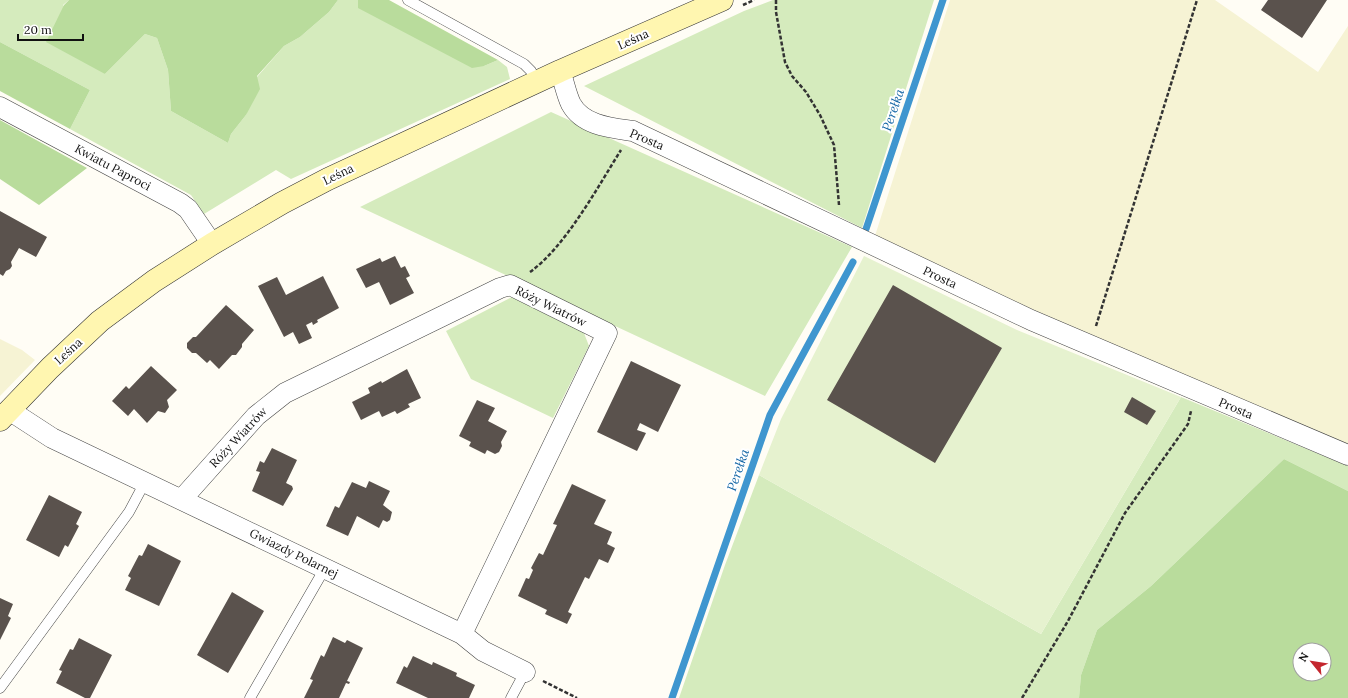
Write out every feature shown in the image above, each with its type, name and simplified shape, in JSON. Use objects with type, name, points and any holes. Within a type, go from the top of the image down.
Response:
[{"type":"street","name":"Leśna","points":[[4,415],[100,321],[154,281],[212,244],[282,203],[328,179],[560,71],[730,3]]},
{"type":"street","name":"Prosta","points":[[560,71],[571,104],[576,110],[598,125],[633,131],[1031,320],[1348,455]]},
{"type":"street","name":"Kwiatu Paproci","points":[[0,107],[180,203],[188,209],[212,244]]},
{"type":"street","name":"Róży Wiatrów","points":[[182,499],[256,416],[285,393],[500,288],[510,285],[607,333],[462,634]]},
{"type":"street","name":"Gwiazdy Polarnej","points":[[4,415],[462,634],[483,651],[525,672]]},
{"type":"lane","points":[[408,0],[524,64],[531,71],[536,83]]},
{"type":"lane","points":[[0,688],[128,512],[145,482]]},
{"type":"lane","points":[[250,698],[325,568]]},
{"type":"lane","points":[[512,698],[525,672]]},
{"type":"path","points":[[730,3],[754,0]]},
{"type":"path","points":[[776,0],[776,12],[785,62],[792,76],[806,92],[820,115],[834,144],[840,219],[851,228],[853,236]]},
{"type":"path","points":[[1090,346],[1197,0]]},
{"type":"path","points":[[510,285],[540,264],[561,240],[633,131]]},
{"type":"path","points":[[1022,698],[1068,621],[1125,513],[1188,424],[1195,391]]},
{"type":"path","points":[[525,672],[577,698]]},
{"type":"shaded area","points":[[950,0],[1215,0],[1318,72],[1348,26],[1348,444],[1216,391],[874,239]]},
{"type":"shaded area","points":[[0,339],[22,350],[35,360],[0,396]]},
{"type":"green space","points":[[0,0],[69,0],[63,5],[105,74],[145,34],[157,38],[168,70],[171,111],[228,143],[231,134],[246,115],[257,77],[284,46],[300,37],[329,12],[338,0],[358,0],[484,66],[498,60],[507,67],[510,79],[291,179],[276,170],[204,214],[191,195],[70,129],[90,90],[0,42]]},
{"type":"green space","points":[[69,0],[338,0],[329,12],[300,37],[284,46],[257,76],[260,89],[246,115],[231,134],[228,143],[171,111],[168,70],[157,38],[145,34],[105,74],[46,42],[64,5]]},
{"type":"green space","points":[[358,0],[389,0],[498,60],[484,66],[472,68],[358,8]]},
{"type":"green space","points":[[773,0],[934,0],[862,228],[584,86],[744,11]]},
{"type":"green space","points":[[0,42],[90,90],[70,129],[0,91]]},
{"type":"green space","points":[[551,112],[852,247],[765,396],[360,207]]},
{"type":"green space","points":[[0,120],[87,168],[39,205],[0,179]]},
{"type":"green space","points":[[864,256],[1017,330],[1181,397],[1041,634],[759,475],[781,419]]},
{"type":"green space","points":[[514,296],[582,328],[589,346],[553,418],[471,379],[446,331]]},
{"type":"green space","points":[[1181,397],[1348,466],[1348,491],[1284,459],[1151,586],[1097,630],[1081,675],[1079,698],[679,698],[725,565],[759,475],[1041,634]]},
{"type":"green space","points":[[1284,459],[1348,491],[1348,698],[1079,698],[1081,675],[1097,630],[1151,586]]},
{"type":"building","points":[[1268,0],[1327,0],[1302,38],[1261,10]]},
{"type":"building","points":[[0,211],[47,237],[36,257],[19,248],[11,262],[12,266],[3,276],[0,274]]},
{"type":"building","points":[[395,256],[401,268],[405,266],[410,276],[406,278],[414,293],[390,305],[379,282],[366,288],[356,269],[380,258],[382,262]]},
{"type":"building","points":[[323,276],[339,308],[317,320],[318,322],[313,325],[312,322],[306,325],[312,338],[299,344],[293,332],[284,337],[258,286],[277,277],[286,295]]},
{"type":"building","points":[[893,285],[1002,348],[935,463],[827,400]]},
{"type":"building","points":[[226,305],[254,330],[242,344],[242,347],[236,355],[232,355],[219,369],[210,360],[207,363],[196,353],[192,353],[187,348],[187,343],[193,337],[196,337]]},
{"type":"building","points":[[631,361],[681,385],[658,432],[640,423],[637,430],[646,433],[637,451],[597,432]]},
{"type":"building","points":[[151,366],[177,390],[167,400],[169,407],[165,413],[158,411],[147,423],[134,409],[128,416],[112,401],[126,386],[129,389]]},
{"type":"building","points":[[407,369],[421,398],[408,404],[410,407],[397,414],[395,411],[382,417],[379,411],[361,420],[352,402],[370,393],[368,388],[381,381],[382,383]]},
{"type":"building","points":[[1132,397],[1156,411],[1147,425],[1124,412]]},
{"type":"building","points":[[477,400],[495,408],[488,421],[507,431],[501,442],[502,446],[499,452],[495,454],[487,450],[485,454],[469,446],[471,442],[459,436]]},
{"type":"building","points":[[272,448],[297,460],[286,483],[292,486],[293,489],[283,506],[252,491],[260,472],[256,471],[260,461],[264,463]]},
{"type":"building","points":[[369,481],[390,491],[383,505],[392,512],[390,520],[387,522],[383,520],[379,528],[357,516],[348,536],[326,526],[335,506],[339,508],[352,482],[366,488]]},
{"type":"building","points":[[572,484],[606,500],[594,524],[612,532],[607,544],[615,548],[608,563],[599,559],[589,579],[585,577],[568,612],[572,614],[567,624],[545,614],[547,610],[518,596],[526,578],[529,579],[533,570],[531,568],[539,553],[543,555],[557,525],[553,524]]},
{"type":"building","points":[[49,495],[82,512],[76,524],[79,526],[68,547],[65,545],[59,557],[26,540]]},
{"type":"building","points":[[148,544],[181,561],[159,606],[125,590],[131,578],[128,576],[139,555],[142,556]]},
{"type":"building","points":[[232,592],[264,611],[228,673],[197,655]]},
{"type":"building","points":[[0,598],[13,604],[8,616],[11,618],[0,640]]},
{"type":"building","points":[[333,637],[345,643],[347,640],[363,648],[347,681],[350,682],[349,684],[346,683],[339,698],[304,698],[313,680],[310,679],[321,655],[324,657]]},
{"type":"building","points":[[79,638],[112,655],[90,698],[85,698],[56,683],[62,671],[59,670],[70,649],[73,650]]},
{"type":"building","points":[[413,656],[432,665],[433,662],[457,673],[456,676],[475,685],[469,698],[428,698],[396,683],[404,666],[407,668]]},
{"type":"waterway","name":"Perełka","points":[[866,229],[943,0]]},
{"type":"waterway","name":"Perełka","points":[[672,698],[770,415],[853,262]]}]
